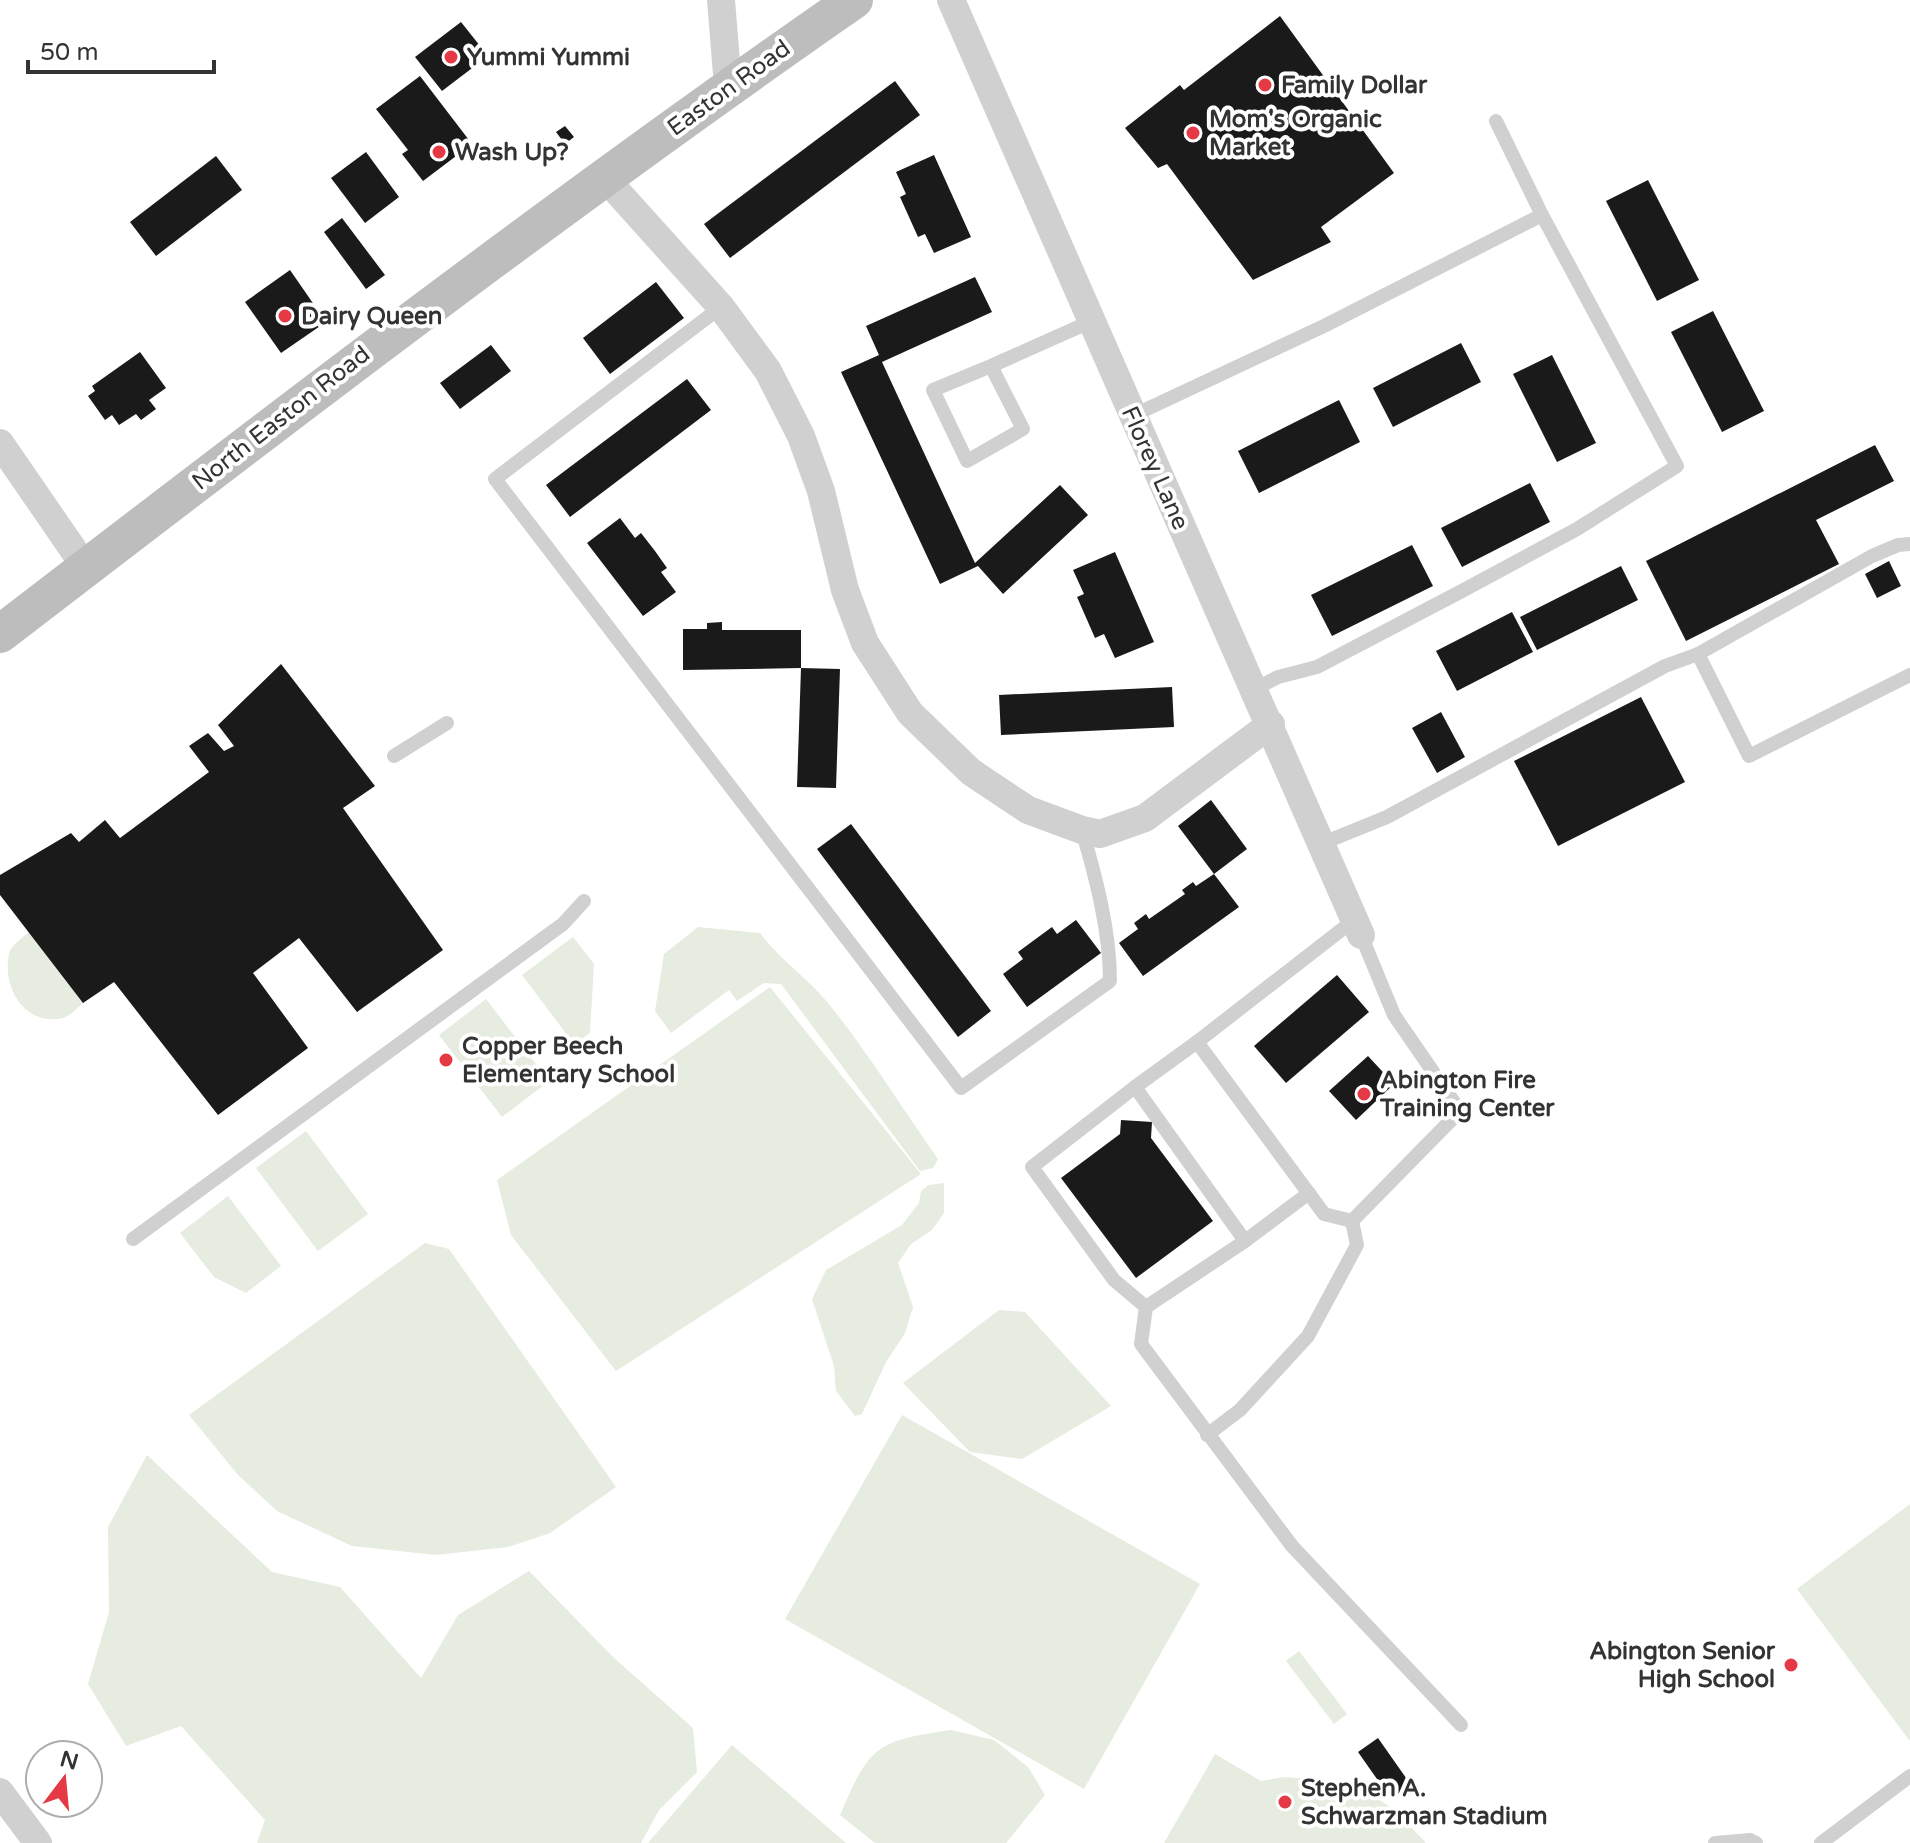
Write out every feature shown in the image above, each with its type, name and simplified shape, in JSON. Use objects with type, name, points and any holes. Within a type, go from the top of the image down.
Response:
[{"type":"main road","name":"Easton Road","points":[[605,178],[728,87],[854,0]]},
{"type":"main road","name":"North Easton Road","points":[[0,634],[316,390],[605,178]]},
{"type":"street","points":[[721,0],[728,87]]},
{"type":"street","name":"Florey Lane","points":[[951,0],[1358,928]]},
{"type":"street","points":[[605,178],[721,307],[768,371],[801,436],[821,491],[845,590],[865,643],[910,713],[971,772],[1028,810],[1100,834],[1145,818],[1271,724]]},
{"type":"street","points":[[0,443],[86,568]]},
{"type":"street","points":[[0,1792],[38,1843]]},
{"type":"lane","points":[[1255,689],[1278,677],[1317,667],[1460,592],[1577,529],[1677,466],[1542,215],[1496,121]]},
{"type":"lane","points":[[1132,416],[1324,326],[1542,215]]},
{"type":"lane","points":[[721,307],[495,479],[961,1088],[1110,981],[1110,957],[1082,830]]},
{"type":"lane","points":[[991,366],[1023,429],[967,461],[933,390],[1092,321]]},
{"type":"lane","points":[[1323,843],[1387,817],[1665,666],[1698,654],[1872,556],[1898,545],[1910,544]]},
{"type":"lane","points":[[1698,654],[1749,756],[1910,675]]},
{"type":"lane","points":[[394,756],[447,723]]},
{"type":"lane","points":[[133,1239],[563,924],[584,901]]},
{"type":"lane","points":[[1146,1307],[1114,1280],[1032,1167],[1135,1087],[1358,928],[1394,1015],[1460,1111],[1352,1221]]},
{"type":"lane","points":[[1197,1042],[1324,1214],[1352,1221]]},
{"type":"lane","points":[[1135,1087],[1245,1241]]},
{"type":"lane","points":[[1309,1193],[1245,1241],[1146,1307],[1141,1344],[1292,1546],[1461,1725]]},
{"type":"lane","points":[[1207,1435],[1240,1410],[1308,1336],[1357,1245],[1352,1221]]},
{"type":"lane","points":[[1821,1843],[1910,1776]]},
{"type":"lane","points":[[1715,1843],[1750,1840],[1756,1843]]},
{"type":"shaded area","points":[[698,927],[760,933],[820,994],[857,1041],[938,1159],[933,1168],[920,1171],[781,984],[764,983],[737,1001],[729,990],[671,1033],[655,1011],[664,954]]},
{"type":"shaded area","points":[[29,932],[83,1003],[66,1017],[49,1019],[37,1016],[26,1010],[12,989],[8,963],[10,950]]},
{"type":"shaded area","points":[[573,937],[594,964],[590,1033],[574,1044],[522,975]]},
{"type":"shaded area","points":[[770,987],[921,1174],[616,1371],[511,1235],[497,1180]]},
{"type":"shaded area","points":[[486,999],[549,1081],[502,1117],[439,1035]]},
{"type":"shaded area","points":[[306,1131],[368,1214],[318,1251],[256,1168]]},
{"type":"shaded area","points":[[944,1183],[944,1213],[932,1230],[911,1244],[898,1263],[913,1307],[905,1333],[886,1362],[862,1414],[855,1416],[836,1391],[834,1366],[812,1299],[826,1270],[902,1225],[919,1203],[921,1191],[929,1185]]},
{"type":"shaded area","points":[[228,1196],[281,1266],[246,1293],[214,1277],[180,1233]]},
{"type":"shaded area","points":[[425,1243],[449,1249],[616,1487],[550,1533],[508,1547],[436,1555],[352,1546],[277,1511],[238,1475],[189,1415]]},
{"type":"shaded area","points":[[999,1310],[1025,1312],[1111,1406],[1022,1459],[970,1452],[903,1383]]},
{"type":"shaded area","points":[[902,1415],[1200,1584],[1084,1789],[785,1619]]},
{"type":"shaded area","points":[[147,1455],[272,1572],[340,1587],[421,1678],[458,1615],[529,1571],[614,1658],[693,1728],[697,1772],[659,1810],[641,1843],[257,1843],[265,1820],[181,1726],[126,1746],[88,1684],[109,1612],[108,1527]]},
{"type":"shaded area","points":[[1910,1504],[1910,1740],[1909,1740],[1797,1589]]},
{"type":"shaded area","points":[[1299,1651],[1347,1714],[1334,1724],[1286,1661]]},
{"type":"shaded area","points":[[951,1730],[994,1740],[1028,1767],[1045,1795],[1006,1843],[875,1843],[840,1815],[859,1774],[879,1750],[906,1738]]},
{"type":"shaded area","points":[[732,1745],[846,1843],[648,1843]]},
{"type":"shaded area","name":"Stephen A. Schwarzman Stadium","points":[[1215,1754],[1261,1781],[1284,1777],[1312,1779],[1370,1794],[1395,1810],[1426,1843],[1164,1843]]},
{"type":"building","points":[[1280,16],[1394,173],[1321,227],[1331,242],[1253,280],[1167,164],[1158,168],[1125,128],[1180,85],[1184,90]]},
{"type":"building","name":"Yummi Yummi","points":[[461,22],[488,56],[442,91],[415,57]]},
{"type":"building","points":[[420,76],[472,144],[423,181],[402,154],[408,150],[376,109]]},
{"type":"building","points":[[895,81],[920,115],[730,258],[704,224]]},
{"type":"building","points":[[565,126],[574,137],[565,144],[556,132]]},
{"type":"building","points":[[366,152],[399,197],[365,223],[331,178]]},
{"type":"building","points":[[934,155],[971,237],[934,253],[925,234],[918,237],[900,197],[906,194],[896,172]]},
{"type":"building","points":[[216,156],[242,190],[156,256],[130,222]]},
{"type":"building","points":[[1648,180],[1699,280],[1657,301],[1606,201]]},
{"type":"building","points":[[342,218],[385,275],[366,289],[324,232]]},
{"type":"building","points":[[290,270],[326,322],[281,353],[245,302]]},
{"type":"building","points":[[975,277],[992,312],[882,362],[975,563],[1060,485],[1088,515],[1003,594],[978,566],[940,584],[841,372],[879,355],[866,326]]},
{"type":"building","points":[[656,282],[684,318],[610,374],[583,338]]},
{"type":"building","points":[[1713,311],[1764,411],[1722,432],[1671,332]]},
{"type":"building","points":[[1461,343],[1481,382],[1393,427],[1373,388]]},
{"type":"building","points":[[491,345],[511,371],[460,409],[440,383]]},
{"type":"building","points":[[140,352],[166,388],[149,400],[156,409],[141,420],[136,414],[119,425],[112,415],[105,420],[88,396],[95,391],[92,386]]},
{"type":"building","points":[[1552,355],[1596,443],[1557,462],[1513,374]]},
{"type":"building","points":[[687,379],[711,410],[570,517],[546,485]]},
{"type":"building","points":[[1339,400],[1360,442],[1259,493],[1238,451]]},
{"type":"building","points":[[1875,445],[1894,481],[1816,520],[1839,564],[1686,641],[1646,561]]},
{"type":"building","points":[[1530,483],[1550,522],[1462,567],[1441,528]]},
{"type":"building","points":[[620,518],[635,538],[641,533],[655,551],[667,568],[661,572],[676,592],[643,616],[587,543]]},
{"type":"building","points":[[1412,545],[1433,586],[1332,636],[1311,595]]},
{"type":"building","points":[[1115,552],[1154,642],[1115,658],[1104,634],[1095,638],[1077,597],[1084,594],[1073,570]]},
{"type":"building","points":[[1889,561],[1901,586],[1877,598],[1865,574]]},
{"type":"building","points":[[1621,566],[1638,600],[1537,650],[1520,617]]},
{"type":"building","points":[[1512,612],[1533,652],[1457,691],[1436,651]]},
{"type":"building","points":[[722,622],[722,630],[801,630],[801,668],[683,670],[683,629],[707,629],[707,623]]},
{"type":"building","points":[[281,664],[375,786],[343,808],[443,950],[357,1012],[299,938],[253,973],[308,1048],[218,1115],[114,982],[83,1003],[0,895],[0,875],[71,833],[79,842],[105,820],[120,838],[209,772],[189,746],[208,733],[224,751],[234,746],[218,725]]},
{"type":"building","points":[[801,668],[840,669],[836,788],[797,787]]},
{"type":"building","points":[[1172,687],[1174,727],[1001,735],[999,695]]},
{"type":"building","points":[[1641,697],[1685,782],[1558,846],[1514,761]]},
{"type":"building","points":[[1441,712],[1465,757],[1437,773],[1412,728]]},
{"type":"building","points":[[1211,800],[1247,849],[1214,874],[1178,826]]},
{"type":"building","points":[[851,824],[991,1011],[958,1037],[817,849]]},
{"type":"building","points":[[1214,874],[1239,907],[1143,976],[1119,943],[1138,929],[1134,923],[1146,914],[1149,919],[1185,894],[1182,890],[1193,882],[1196,886]]},
{"type":"building","points":[[1076,920],[1101,953],[1027,1007],[1003,974],[1023,959],[1018,952],[1052,927],[1057,934]]},
{"type":"building","points":[[1337,975],[1369,1012],[1286,1083],[1254,1046]]},
{"type":"building","points":[[1368,1056],[1394,1084],[1356,1120],[1329,1091]]},
{"type":"building","points":[[1121,1120],[1152,1122],[1151,1138],[1213,1221],[1136,1278],[1061,1178],[1120,1134]]},
{"type":"building","points":[[1378,1738],[1411,1785],[1391,1799],[1358,1752]]},
{"type":"place","name":"Yummi Yummi","points":[[451,57]]},
{"type":"place","name":"Family Dollar","points":[[1265,85]]},
{"type":"place","name":"Mom's Organic Market","points":[[1193,133]]},
{"type":"place","name":"Wash Up?","points":[[439,152]]},
{"type":"place","name":"Dairy Queen","points":[[285,316]]},
{"type":"place","name":"Copper Beech Elementary School","points":[[446,1060]]},
{"type":"place","name":"Abington Fire Training Center","points":[[1364,1094]]},
{"type":"place","name":"Abington Senior High School","points":[[1791,1665]]},
{"type":"place","name":"Stephen A. Schwarzman Stadium","points":[[1285,1802]]}]
